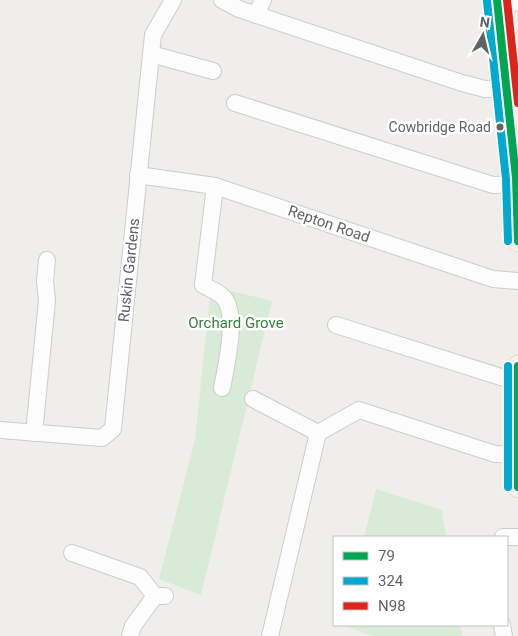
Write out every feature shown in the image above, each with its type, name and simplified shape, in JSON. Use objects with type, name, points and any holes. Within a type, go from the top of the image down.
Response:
[{"type":"main road","points":[[504,2],[508,88],[517,180],[518,241]]},
{"type":"main road","points":[[517,374],[516,455],[518,487]]},
{"type":"street","name":"Ruskin Gardens","points":[[0,430],[102,438],[113,429],[150,54],[153,35],[174,0]]},
{"type":"street","points":[[222,0],[260,7],[470,85],[485,89],[508,88]]},
{"type":"street","points":[[150,54],[213,71]]},
{"type":"street","points":[[235,103],[493,185],[517,180]]},
{"type":"street","name":"Repton Road","points":[[138,175],[214,186],[493,279],[518,281]]},
{"type":"street","points":[[214,186],[203,285],[223,296],[230,306],[229,351],[222,388]]},
{"type":"street","points":[[34,433],[48,301],[45,281],[47,260]]},
{"type":"street","points":[[336,324],[517,374]]},
{"type":"street","points":[[253,399],[318,433]]},
{"type":"street","points":[[270,636],[318,433],[359,410],[495,454],[516,455]]},
{"type":"street","points":[[72,553],[140,577],[160,596],[133,626],[130,636]]},
{"type":"green space","name":"Orchard Grove","points":[[211,286],[272,301],[201,595],[159,579],[195,440]]},
{"type":"green space","points":[[376,489],[442,510],[446,536],[364,536]]},
{"type":"green space","points":[[346,626],[460,626],[462,636],[374,636]]},
{"type":"transit line","name":"79","points":[[497,0],[516,178],[518,241]]},
{"type":"transit line","name":"N98","points":[[507,0],[518,103]]},
{"type":"transit line","name":"324","points":[[487,1],[506,179],[508,241]]},
{"type":"transit line","name":"324","points":[[508,366],[508,487]]},
{"type":"transit line","name":"79","points":[[518,366],[518,487]]},
{"type":"place","name":"Cowbridge Road","points":[[500,127]]}]
